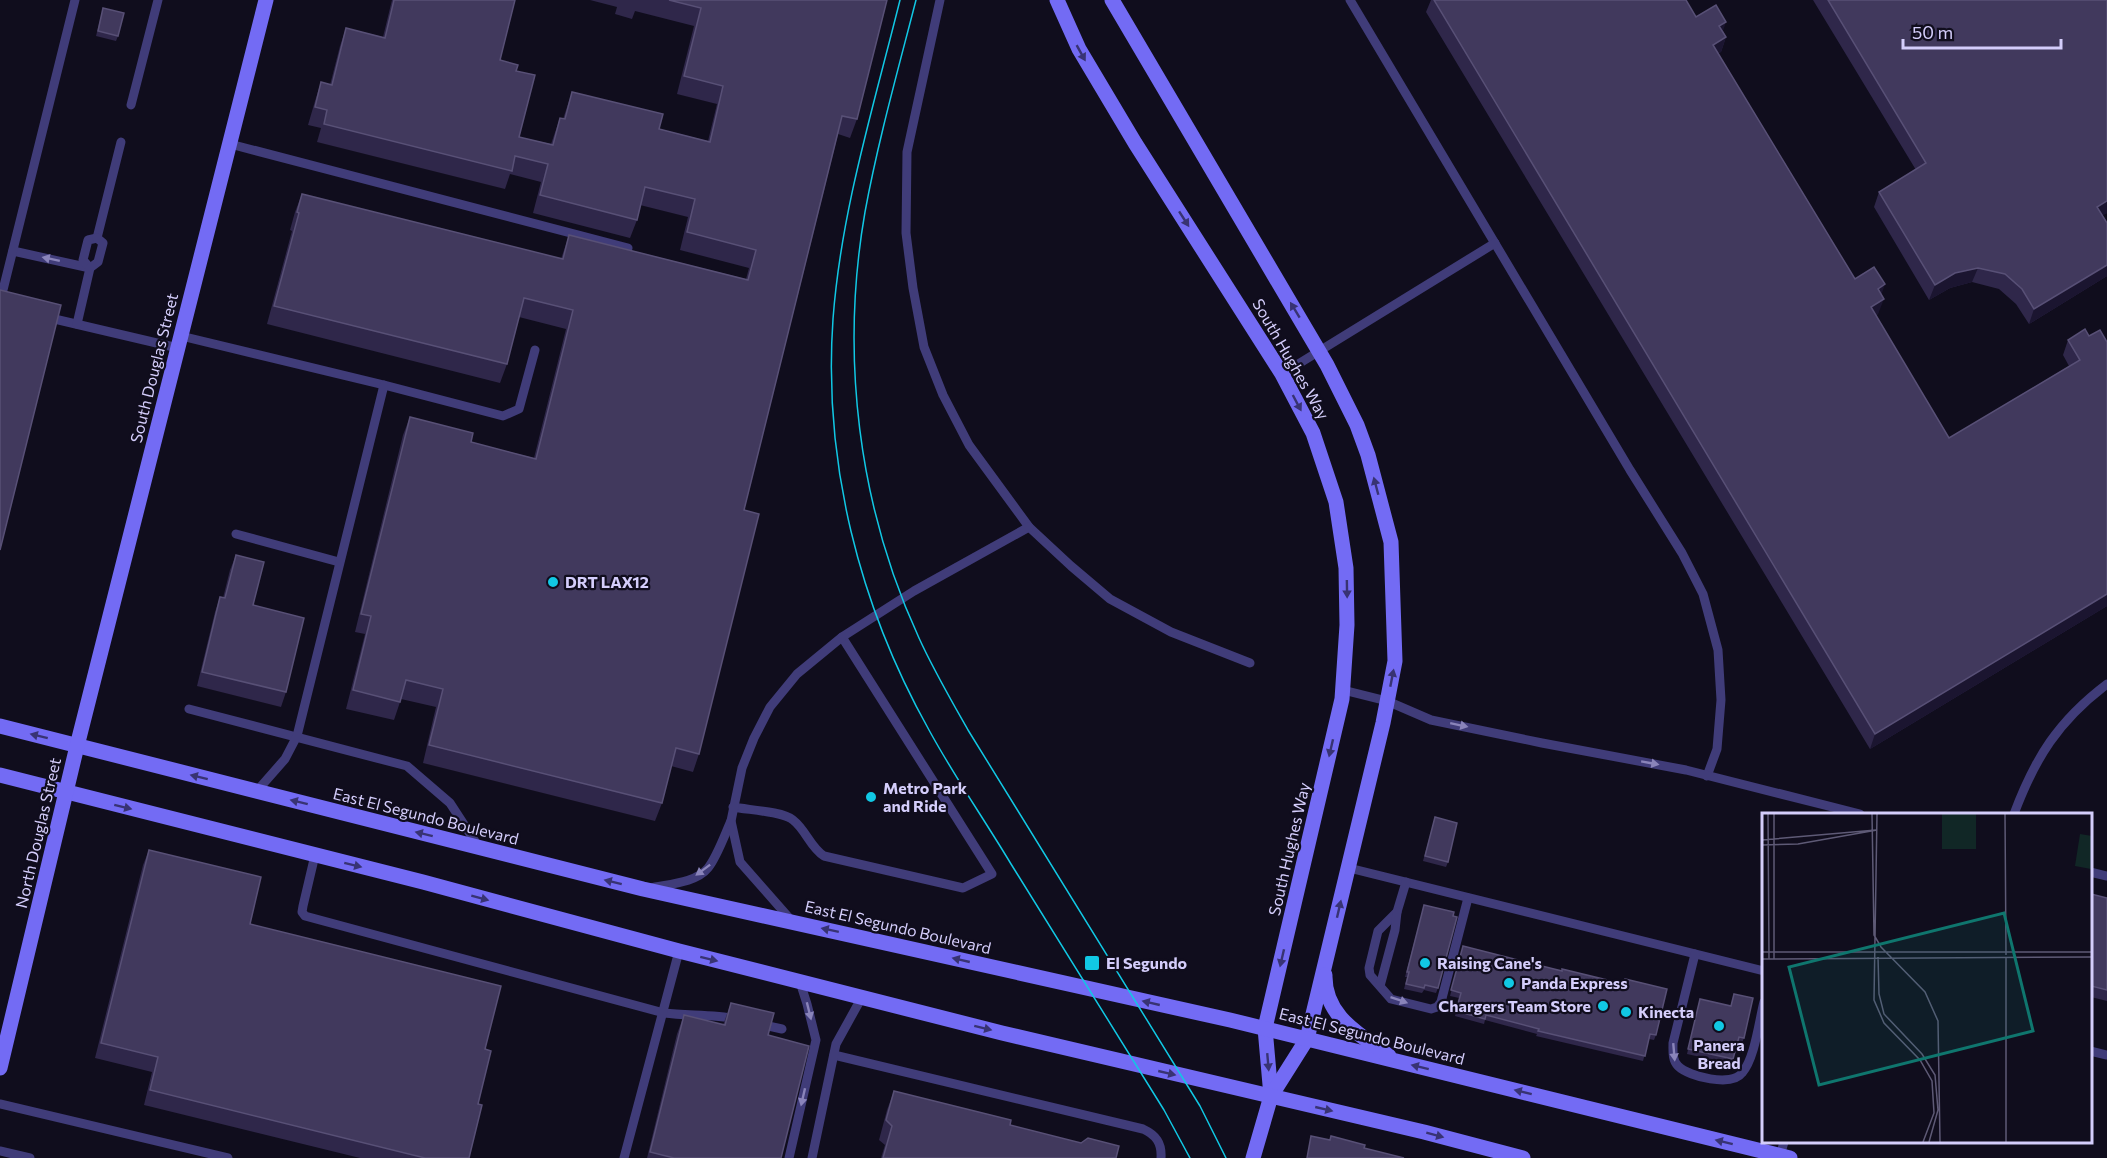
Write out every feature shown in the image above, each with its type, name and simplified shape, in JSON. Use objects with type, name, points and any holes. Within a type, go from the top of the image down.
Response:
[{"type":"main road","name":"South Douglas Street","points":[[77,746],[266,0]]},
{"type":"main road","name":"South Hughes Way","points":[[1057,0],[1078,49],[1129,134],[1282,374],[1313,433],[1336,502],[1346,568],[1347,625],[1343,690],[1264,1029],[1271,1096]]},
{"type":"main road","name":"South Hughes Way","points":[[1112,0],[1319,351],[1357,424],[1368,454],[1391,542],[1395,661],[1387,701],[1307,1039],[1271,1096]]},
{"type":"main road","name":"East El Segundo Boulevard","points":[[0,726],[642,889],[1264,1029],[1784,1153]]},
{"type":"main road","name":"North Douglas Street","points":[[0,1068],[77,746]]},
{"type":"main road","points":[[0,775],[1070,1050],[1424,1132],[1523,1158]]},
{"type":"main road","points":[[1326,966],[1325,982],[1329,996],[1347,1026],[1397,1061]]},
{"type":"main road","points":[[1253,1158],[1271,1096]]},
{"type":"lane","points":[[11,309],[0,304],[75,0]]},
{"type":"lane","points":[[131,105],[158,0]]},
{"type":"lane","points":[[940,0],[907,152],[906,233],[924,347],[943,394],[969,445],[1029,527],[1071,567],[1110,599],[1171,632],[1250,663]]},
{"type":"lane","points":[[1350,0],[1630,470],[1682,553],[1703,594],[1718,650],[1721,700],[1717,749],[1707,776]]},
{"type":"lane","points":[[97,238],[121,142]]},
{"type":"lane","points":[[230,144],[628,248]]},
{"type":"lane","points":[[90,268],[83,260],[88,240],[97,238]]},
{"type":"lane","points":[[77,324],[90,268],[98,262],[103,243],[97,238]]},
{"type":"lane","points":[[1282,374],[1495,243]]},
{"type":"lane","points":[[13,251],[90,268]]},
{"type":"lane","points":[[33,314],[384,385],[503,416],[519,409],[535,350]]},
{"type":"lane","points":[[256,792],[280,766],[297,736],[384,385]]},
{"type":"lane","points":[[642,889],[681,882],[701,874],[709,867],[731,821],[742,768],[754,738],[770,707],[797,674],[842,637],[914,591],[1029,527]]},
{"type":"lane","points":[[236,534],[339,562]]},
{"type":"lane","points":[[733,807],[781,815],[793,820],[817,851],[824,856],[963,888],[992,874],[842,637]]},
{"type":"lane","points":[[2014,813],[2026,782],[2048,744],[2071,714],[2107,684]]},
{"type":"lane","points":[[1343,690],[1387,701],[1431,720],[1686,770],[1856,813]]},
{"type":"lane","points":[[189,709],[407,766],[450,804],[479,848]]},
{"type":"lane","points":[[731,821],[740,862],[793,922]]},
{"type":"lane","points":[[315,855],[302,912],[305,916],[664,1013],[696,1016],[719,1015],[782,1029]]},
{"type":"lane","points":[[1349,868],[1762,971]]},
{"type":"lane","points":[[2092,872],[2107,876]]},
{"type":"lane","points":[[1380,986],[1406,882]]},
{"type":"lane","points":[[1397,912],[1378,931],[1370,961],[1370,975],[1391,999],[1431,1009],[1437,1007],[1441,1002],[1468,898]]},
{"type":"lane","points":[[624,1158],[679,951]]},
{"type":"lane","points":[[1695,954],[1673,1043],[1673,1057],[1676,1065],[1696,1074],[1724,1081],[1735,1080],[1748,1065],[1762,1010]]},
{"type":"lane","points":[[789,1158],[816,1040],[800,982]]},
{"type":"lane","points":[[812,1158],[836,1044],[862,997]]},
{"type":"lane","points":[[2092,1051],[2107,1055]]},
{"type":"lane","points":[[834,1055],[1143,1129],[1153,1134],[1159,1143],[1161,1158]]},
{"type":"lane","points":[[0,1104],[228,1158]]},
{"type":"lane","points":[[0,1151],[30,1158]]},
{"type":"building","points":[[394,0],[515,0],[500,60],[518,65],[516,71],[535,75],[519,137],[553,145],[560,118],[565,119],[572,92],[663,114],[659,129],[710,142],[723,86],[684,76],[701,8],[669,0],[887,0],[857,119],[842,116],[744,510],[759,514],[699,754],[676,748],[662,803],[429,745],[443,689],[406,680],[400,702],[353,690],[371,616],[361,614],[410,417],[473,433],[471,442],[536,459],[573,310],[524,298],[507,364],[274,306],[302,194],[563,259],[569,235],[748,280],[756,250],[687,232],[695,199],[645,187],[637,220],[540,195],[548,164],[515,156],[512,171],[324,124],[327,110],[315,107],[321,82],[332,85],[346,28],[385,38]]},
{"type":"building","points":[[1434,0],[1686,0],[1696,17],[1716,5],[1726,22],[1719,26],[1726,37],[1713,45],[1855,279],[1874,267],[1885,284],[1878,289],[1884,299],[1871,307],[1949,438],[2080,360],[2068,340],[2085,329],[2089,336],[2100,330],[2107,342],[2107,594],[1875,734]]},
{"type":"building","points":[[1828,0],[2107,0],[2107,201],[2097,207],[2107,223],[2107,265],[2034,309],[2022,289],[2005,274],[1978,268],[1955,273],[1935,285],[1879,192],[1926,163]]},
{"type":"building","points":[[103,8],[124,13],[118,36],[98,31]]},
{"type":"building","points":[[0,290],[61,305],[0,550]]},
{"type":"building","points":[[236,555],[264,562],[253,605],[304,618],[286,692],[202,672],[220,597],[225,598]]},
{"type":"building","points":[[1435,817],[1457,823],[1448,862],[1425,856]]},
{"type":"building","points":[[149,850],[261,877],[250,924],[501,986],[485,1049],[491,1051],[478,1104],[482,1105],[469,1158],[425,1158],[150,1090],[158,1057],[101,1043]]},
{"type":"building","points":[[2092,894],[2107,898],[2107,990],[2092,986]]},
{"type":"building","name":"Raising Cane's","points":[[1424,905],[1454,912],[1453,916],[1457,917],[1438,988],[1406,984]]},
{"type":"building","points":[[1463,946],[1562,971],[1562,969],[1624,984],[1625,979],[1667,989],[1656,1035],[1650,1034],[1645,1056],[1538,1031],[1539,1029],[1486,1015],[1485,1019],[1456,1011],[1461,993],[1451,990]]},
{"type":"building","name":"Panera Bread","points":[[1734,994],[1753,998],[1744,1038],[1739,1037],[1733,1059],[1688,1049],[1700,999],[1731,1006]]},
{"type":"building","points":[[731,1003],[774,1013],[768,1035],[809,1046],[781,1158],[674,1158],[650,1152],[684,1015],[725,1025]]},
{"type":"building","points":[[894,1091],[1011,1120],[1010,1125],[1081,1143],[1088,1138],[1119,1146],[1116,1158],[883,1158],[892,1126],[886,1120]]},
{"type":"building","points":[[1311,1136],[1330,1140],[1331,1136],[1365,1145],[1364,1148],[1404,1158],[1307,1158]]},
{"type":"tram line","points":[[900,0],[851,198],[843,238],[833,319],[831,373],[834,426],[851,531],[865,583],[883,633],[904,682],[929,730],[1164,1110],[1190,1158]]},
{"type":"tram line","points":[[916,0],[865,212],[854,320],[855,375],[860,429],[881,536],[898,588],[919,638],[949,696],[1200,1106],[1226,1158]]},
{"type":"place","name":"DRT LAX12","points":[[553,582]]},
{"type":"place","name":"Metro Park and Ride","points":[[871,797]]},
{"type":"place","name":"El Segundo","points":[[1092,963]]},
{"type":"place","name":"Raising Cane's","points":[[1425,963]]},
{"type":"place","name":"Panda Express","points":[[1509,983]]},
{"type":"place","name":"Chargers Team Store","points":[[1603,1006]]},
{"type":"place","name":"Kinecta","points":[[1626,1012]]},
{"type":"place","name":"Panera Bread","points":[[1719,1026]]}]
